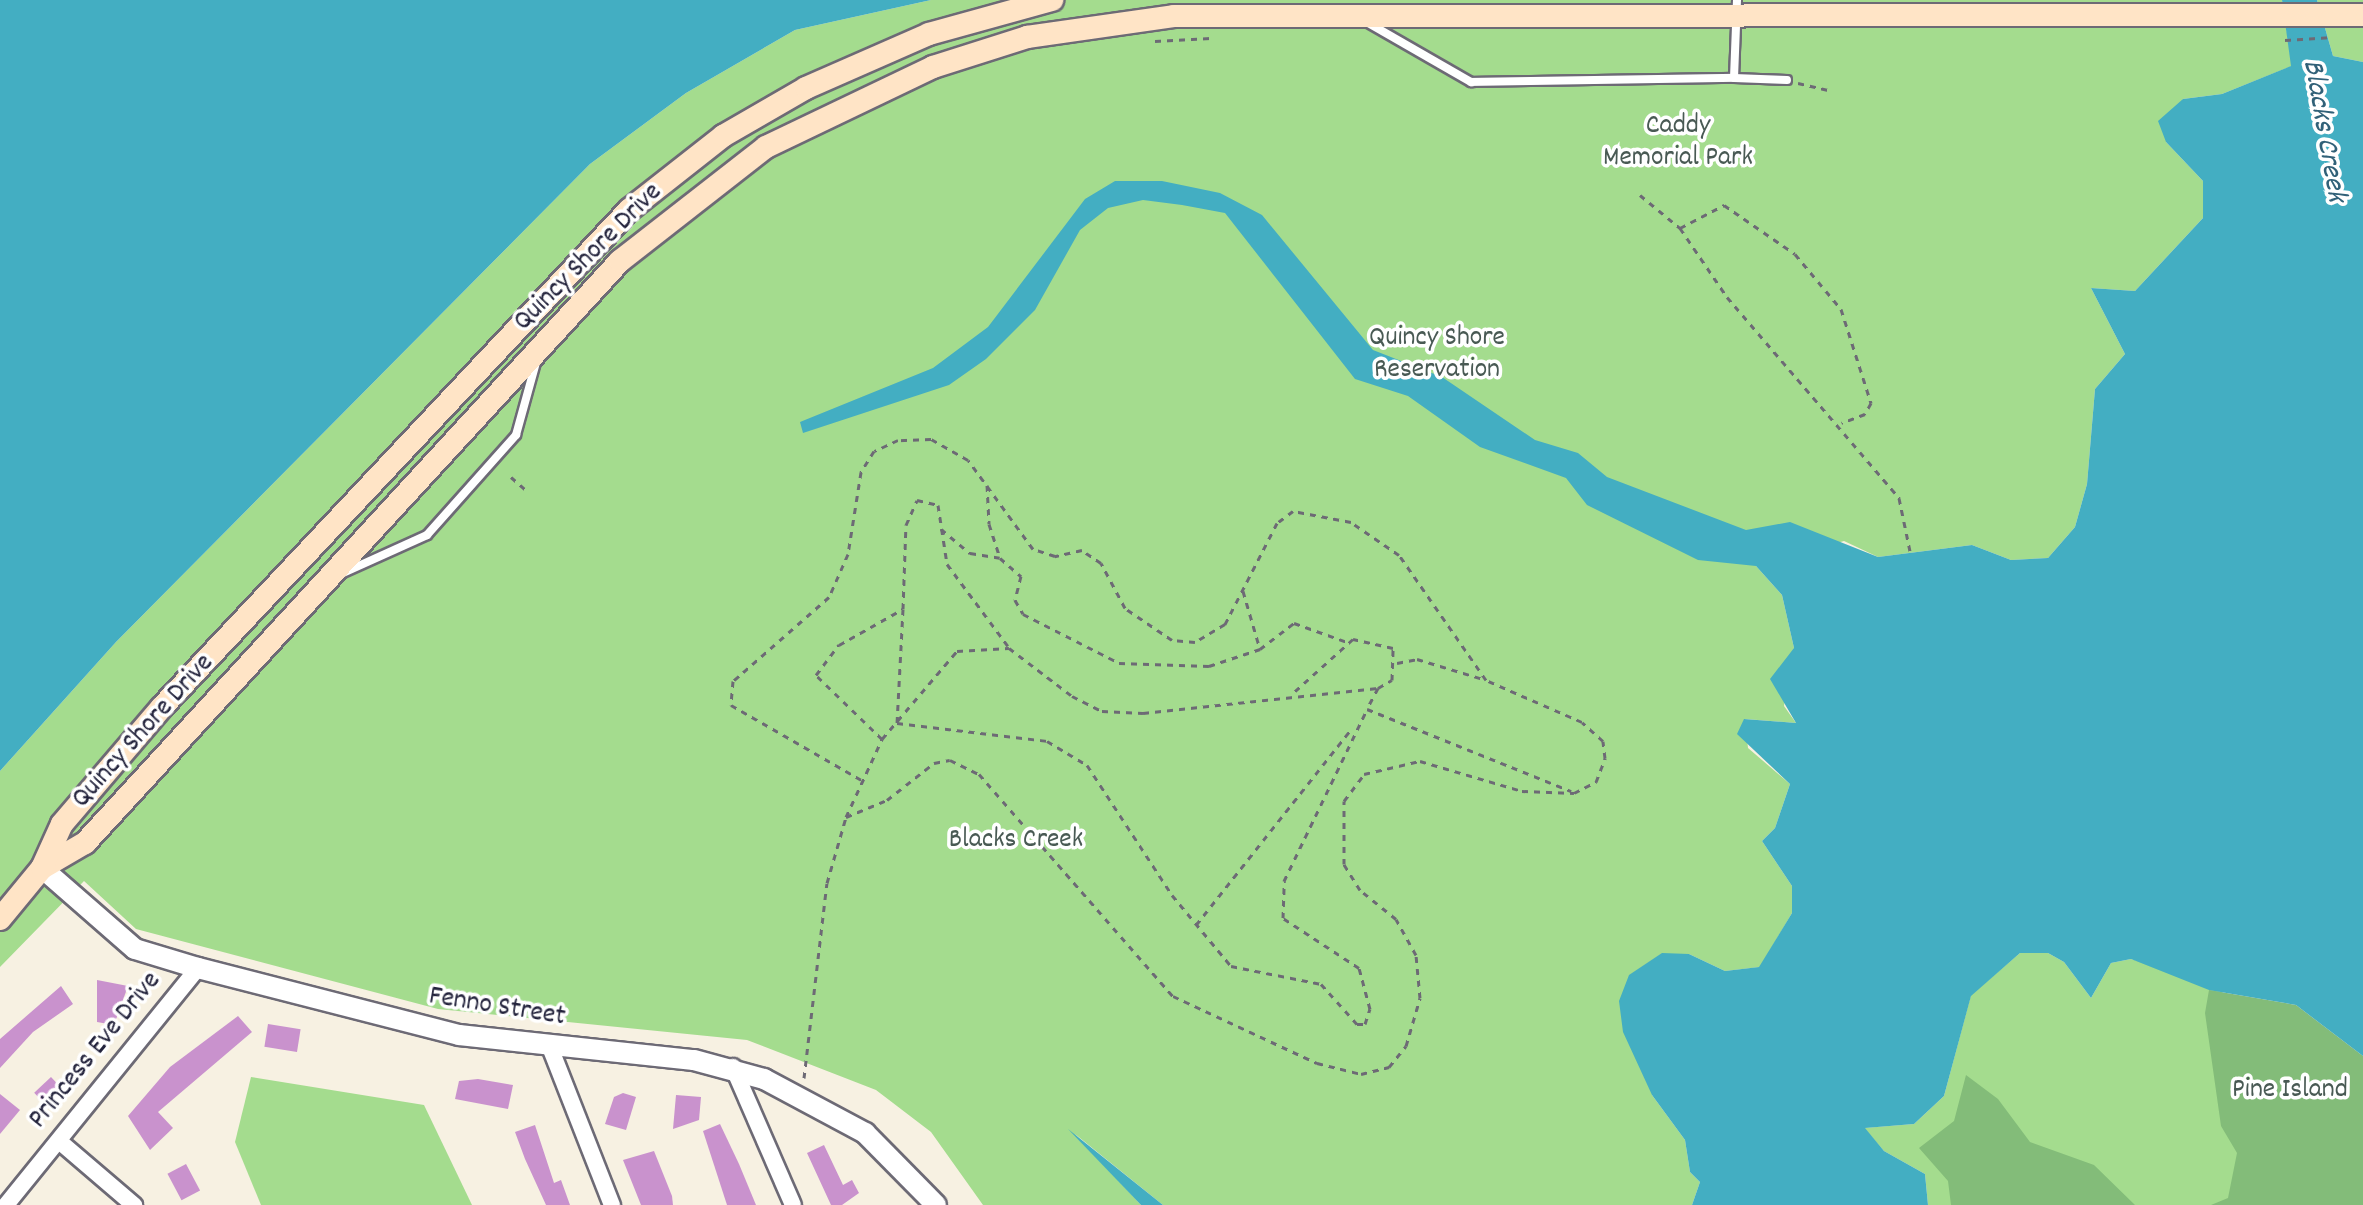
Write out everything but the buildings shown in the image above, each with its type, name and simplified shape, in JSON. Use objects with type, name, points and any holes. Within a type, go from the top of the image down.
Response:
[{"type":"main road","name":"Quincy Shore Drive","points":[[0,919],[42,868],[62,824],[162,707],[629,210],[723,136],[852,65],[1052,0]]},
{"type":"main road","name":"Quincy Shore Drive","points":[[42,868],[85,843],[620,261],[721,177],[806,124],[920,72],[1027,37],[1129,20],[1737,5],[2363,15]]},
{"type":"street","name":"Fenno Street","points":[[42,868],[135,949],[198,968],[459,1035],[733,1067],[800,1093],[865,1133],[936,1205]]},
{"type":"street","name":"Princess Eve Drive","points":[[6,1205],[198,968]]},
{"type":"street","points":[[550,1047],[612,1205]]},
{"type":"street","points":[[733,1067],[793,1205]]},
{"type":"street","points":[[59,1141],[134,1205]]},
{"type":"lane","points":[[1734,78],[1737,5]]},
{"type":"lane","points":[[1354,13],[1387,39],[1471,82],[1787,80]]},
{"type":"lane","points":[[323,581],[427,535],[516,435],[539,348]]},
{"type":"path","points":[[1146,42],[1216,37]]},
{"type":"path","points":[[2285,40],[2334,37]]},
{"type":"path","points":[[1787,80],[1829,90]]},
{"type":"path","points":[[1640,195],[1680,228],[1727,297],[1842,423],[1899,498],[1910,551]]},
{"type":"path","points":[[1680,228],[1724,205],[1795,254],[1841,309],[1871,403],[1865,414],[1842,423]]},
{"type":"path","points":[[863,781],[731,705],[733,681],[829,597],[848,554],[861,472],[874,451],[898,440],[931,439],[968,460],[1033,549],[1055,556],[1082,550],[1101,563],[1125,608],[1172,640],[1195,642],[1225,624],[1277,523],[1293,511],[1351,522],[1399,555],[1486,680]]},
{"type":"path","points":[[511,477],[528,492]]},
{"type":"path","points":[[986,481],[1000,558]]},
{"type":"path","points":[[897,723],[906,525],[917,500],[938,505],[941,529],[956,580],[1009,648],[1102,711],[1143,713],[1292,694],[1378,688],[1392,680],[1397,663],[1393,648],[1374,638],[1347,642],[1294,623],[1260,649],[1175,671],[1119,663],[1023,614],[1015,600],[1021,576],[1000,558],[970,553],[941,529]]},
{"type":"path","points":[[1243,589],[1260,649]]},
{"type":"path","points":[[882,739],[816,675],[839,645],[903,609]]},
{"type":"path","points":[[1292,694],[1347,642]]},
{"type":"path","points":[[800,1093],[827,883],[846,817],[882,739],[957,651],[1009,648]]},
{"type":"path","points":[[846,817],[887,800],[934,763],[950,760],[979,774],[1173,996],[1317,1063],[1361,1074],[1389,1067],[1406,1046],[1420,998],[1416,955],[1396,919],[1360,890],[1344,864],[1344,801],[1364,774],[1420,761],[1522,791],[1574,793],[1596,782],[1603,741],[1582,722],[1486,680],[1417,659],[1397,663]]},
{"type":"path","points":[[1196,925],[1367,709],[1378,688]]},
{"type":"path","points":[[1367,709],[1574,793]]},
{"type":"path","points":[[897,723],[1047,741],[1087,765],[1196,925],[1231,966],[1321,984],[1357,1024],[1365,1024],[1370,1009],[1359,968],[1283,918],[1284,881],[1353,727]]},
{"type":"green space","name":"Quincy Shore Reservation","points":[[931,0],[2282,0],[2292,66],[2222,94],[2183,99],[2166,142],[2203,181],[2203,218],[2135,291],[2091,288],[2125,354],[2095,389],[2087,484],[2075,527],[2048,558],[2011,560],[1972,545],[1878,557],[1844,541],[1756,566],[1782,595],[1794,648],[1784,706],[1796,723],[1745,719],[1748,748],[1790,784],[1775,828],[1762,841],[1792,886],[1792,913],[1760,967],[1725,971],[1689,954],[1652,1095],[1685,1140],[1690,1172],[1700,1182],[1692,1205],[1163,1205],[1075,1134],[1141,1205],[983,1205],[931,1132],[876,1090],[747,1040],[438,1009],[136,929],[84,881],[0,967],[0,771],[116,642],[590,164],[686,93],[795,30]]},
{"type":"green space","points":[[2317,0],[2363,0],[2363,62],[2333,56]]},
{"type":"green space","points":[[2020,953],[2048,953],[2064,962],[2091,998],[2111,963],[2131,959],[2177,972],[2363,1056],[2363,1205],[1928,1205],[1925,1174],[1884,1151],[1864,1128],[1914,1124],[1944,1096],[1971,995]]},
{"type":"green space","name":"Pine Island","points":[[2209,990],[2296,1005],[2363,1056],[2363,1205],[2211,1205],[2228,1198],[2237,1153],[2221,1126],[2205,1013]]},
{"type":"green space","points":[[1966,1075],[1998,1099],[2030,1142],[2094,1165],[2135,1205],[1951,1205],[1948,1181],[1919,1148],[1954,1121]]},
{"type":"green space","points":[[251,1077],[424,1105],[472,1205],[261,1205],[235,1142]]},
{"type":"water","points":[[0,0],[931,0],[795,30],[686,93],[590,164],[116,642],[0,771]]},
{"type":"water","name":"Blacks Creek","points":[[2282,0],[2317,0],[2333,56],[2363,62],[2363,1056],[2296,1005],[2209,990],[2131,959],[2111,963],[2091,998],[2064,962],[2048,953],[2020,953],[1971,996],[1944,1096],[1914,1124],[1865,1128],[1884,1151],[1925,1174],[1928,1205],[1692,1205],[1700,1182],[1690,1172],[1685,1140],[1652,1095],[1623,1032],[1619,1001],[1629,975],[1662,953],[1689,954],[1725,971],[1759,967],[1792,913],[1792,886],[1762,841],[1775,828],[1790,784],[1737,734],[1744,719],[1796,723],[1770,679],[1794,648],[1782,595],[1756,566],[1698,560],[1587,505],[1566,478],[1480,447],[1408,396],[1355,379],[1225,213],[1182,205],[1143,200],[1108,208],[1080,230],[1035,310],[986,359],[949,385],[803,433],[800,422],[933,368],[988,327],[1085,199],[1115,181],[1162,181],[1220,193],[1262,215],[1373,350],[1442,377],[1535,440],[1578,453],[1607,477],[1746,530],[1790,522],[1878,557],[1972,545],[2011,560],[2048,558],[2075,527],[2087,484],[2095,389],[2125,354],[2091,288],[2135,291],[2203,218],[2203,181],[2166,142],[2158,121],[2183,99],[2222,94],[2291,66]]},
{"type":"water","points":[[1068,1129],[1163,1205],[1141,1205]]},
{"type":"park label","name":"Caddy Memorial Park","points":[[1678,143]]}]
